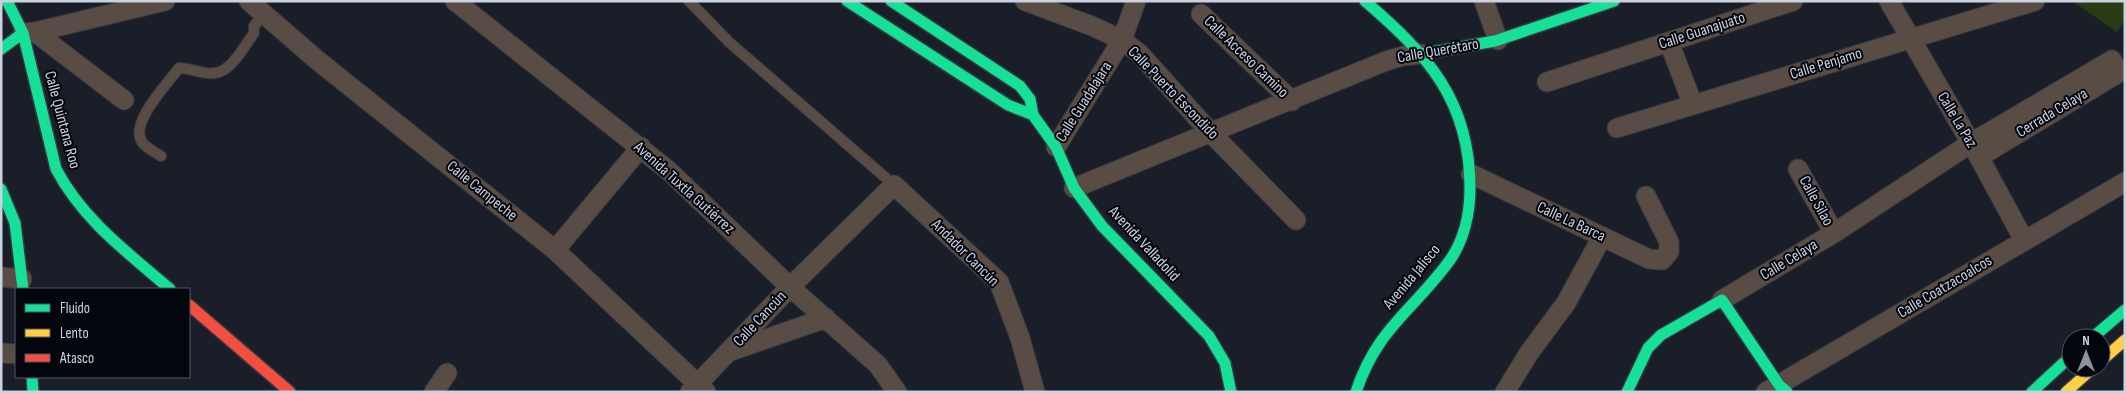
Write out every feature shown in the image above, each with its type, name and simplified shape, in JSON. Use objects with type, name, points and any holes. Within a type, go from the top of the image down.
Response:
[{"type":"main road","points":[[847,1],[1008,105],[1033,115]]},
{"type":"main road","name":"Avenida Valladolid","points":[[891,1],[1020,86],[1030,99],[1033,115],[1056,147],[1074,188],[1102,226],[1209,336],[1225,363],[1231,392]]},
{"type":"main road","name":"Avenida Jalisco","points":[[1356,392],[1364,368],[1380,340],[1450,260],[1462,238],[1468,217],[1471,174],[1468,142],[1457,109],[1444,85],[1421,54],[1386,18],[1365,1]]},
{"type":"main road","name":"Calle Querétaro","points":[[1421,54],[1463,49],[1498,40],[1614,1]]},
{"type":"main road","name":"Calle Quintana Roo","points":[[6,9],[29,33],[56,169],[64,186],[85,216],[169,288]]},
{"type":"main road","points":[[1,49],[29,33]]},
{"type":"main road","points":[[1,189],[15,223],[23,284]]},
{"type":"main road","points":[[1722,300],[1777,390]]},
{"type":"main road","name":"Calle Celaya","points":[[1627,392],[1648,348],[1661,335],[1722,300]]},
{"type":"main road","points":[[190,306],[290,392]]},
{"type":"main road","points":[[2104,328],[2125,310]]},
{"type":"main road","points":[[2111,352],[2125,340]]},
{"type":"main road","points":[[2032,392],[2061,365]]},
{"type":"main road","points":[[2066,392],[2082,378]]},
{"type":"street","points":[[29,33],[165,1]]},
{"type":"street","name":"Calle Campeche","points":[[249,1],[269,7],[325,66],[555,250],[698,389]]},
{"type":"street","name":"Avenida Tuxtla Gutiérrez","points":[[454,1],[669,171],[790,287],[878,366],[897,392]]},
{"type":"street","name":"Calle Puerto Escondido","points":[[1025,1],[1092,26],[1122,40],[1140,54],[1210,132],[1296,220]]},
{"type":"street","name":"Calle Guadalajara","points":[[1056,147],[1122,40],[1136,1]]},
{"type":"street","points":[[1484,1],[1498,40]]},
{"type":"street","name":"Calle Guanajuato","points":[[1547,82],[1793,1]]},
{"type":"street","name":"Calle La Paz","points":[[1889,1],[1909,39],[1975,150],[2024,240]]},
{"type":"street","name":"Calle Penjamo","points":[[1617,128],[2035,1]]},
{"type":"street","name":"Calle Acceso Camino","points":[[1200,14],[1292,101]]},
{"type":"street","points":[[29,33],[124,100]]},
{"type":"street","points":[[1669,42],[1693,105]]},
{"type":"street","name":"Calle Querétaro","points":[[1074,188],[1210,132],[1292,101],[1386,61],[1403,56],[1421,54]]},
{"type":"street","name":"Cerrada Celaya","points":[[1975,150],[2118,65]]},
{"type":"street","points":[[555,250],[640,147]]},
{"type":"street","name":"Calle Celaya","points":[[1722,300],[1975,150]]},
{"type":"street","name":"Calle Silao","points":[[1798,168],[1834,233]]},
{"type":"street","name":"Calle La Barca","points":[[1471,174],[1650,259],[1662,260],[1669,252],[1669,242],[1646,196]]},
{"type":"street","name":"Calle Coatzacoalcos","points":[[1777,390],[2024,240],[2125,182]]},
{"type":"street","name":"Calle Cancún","points":[[698,389],[790,287],[894,185]]},
{"type":"street","name":"Andador Cancún","points":[[894,185],[999,282],[1020,338],[1036,392]]},
{"type":"street","points":[[1505,392],[1529,353],[1566,303],[1602,237]]},
{"type":"street","points":[[1,277],[23,284]]},
{"type":"street","points":[[731,351],[826,318]]},
{"type":"street","points":[[1,353],[15,354]]},
{"type":"street","points":[[434,392],[447,373]]},
{"type":"lane","points":[[690,1],[729,42],[894,185]]},
{"type":"lane","points":[[160,156],[142,143],[139,136],[142,117],[179,68],[215,73],[226,69],[254,33],[254,26],[269,7]]},
{"type":"green space","points":[[2072,1],[2125,1],[2125,19],[2117,32]]},
{"type":"traffic: fast","points":[[7,1],[23,33],[56,169],[79,204],[93,220],[169,288]]},
{"type":"traffic: fast","points":[[847,1],[1008,105],[1033,115]]},
{"type":"traffic: fast","points":[[891,1],[1020,86],[1030,99],[1033,115],[1056,147],[1074,188],[1102,226],[1209,336],[1225,363],[1231,392]]},
{"type":"traffic: fast","points":[[1356,392],[1374,352],[1385,336],[1436,278],[1455,252],[1465,226],[1470,188],[1468,157],[1462,130],[1453,105],[1441,82],[1408,41],[1365,1]]},
{"type":"traffic: fast","points":[[1421,54],[1495,41],[1614,1]]},
{"type":"traffic: fast","points":[[1,49],[23,33]]},
{"type":"traffic: fast","points":[[1,189],[15,223],[23,288]]},
{"type":"traffic: fast","points":[[1627,392],[1648,348],[1661,335],[1722,300],[1779,385],[1787,392]]},
{"type":"traffic: fast","points":[[2104,328],[2125,310]]},
{"type":"traffic: fast","points":[[2032,392],[2061,365]]},
{"type":"traffic: fast","points":[[32,378],[33,392]]},
{"type":"traffic: slow","points":[[2111,352],[2125,340]]},
{"type":"traffic: slow","points":[[2066,392],[2082,378]]},
{"type":"traffic: jam","points":[[190,306],[290,392]]}]
